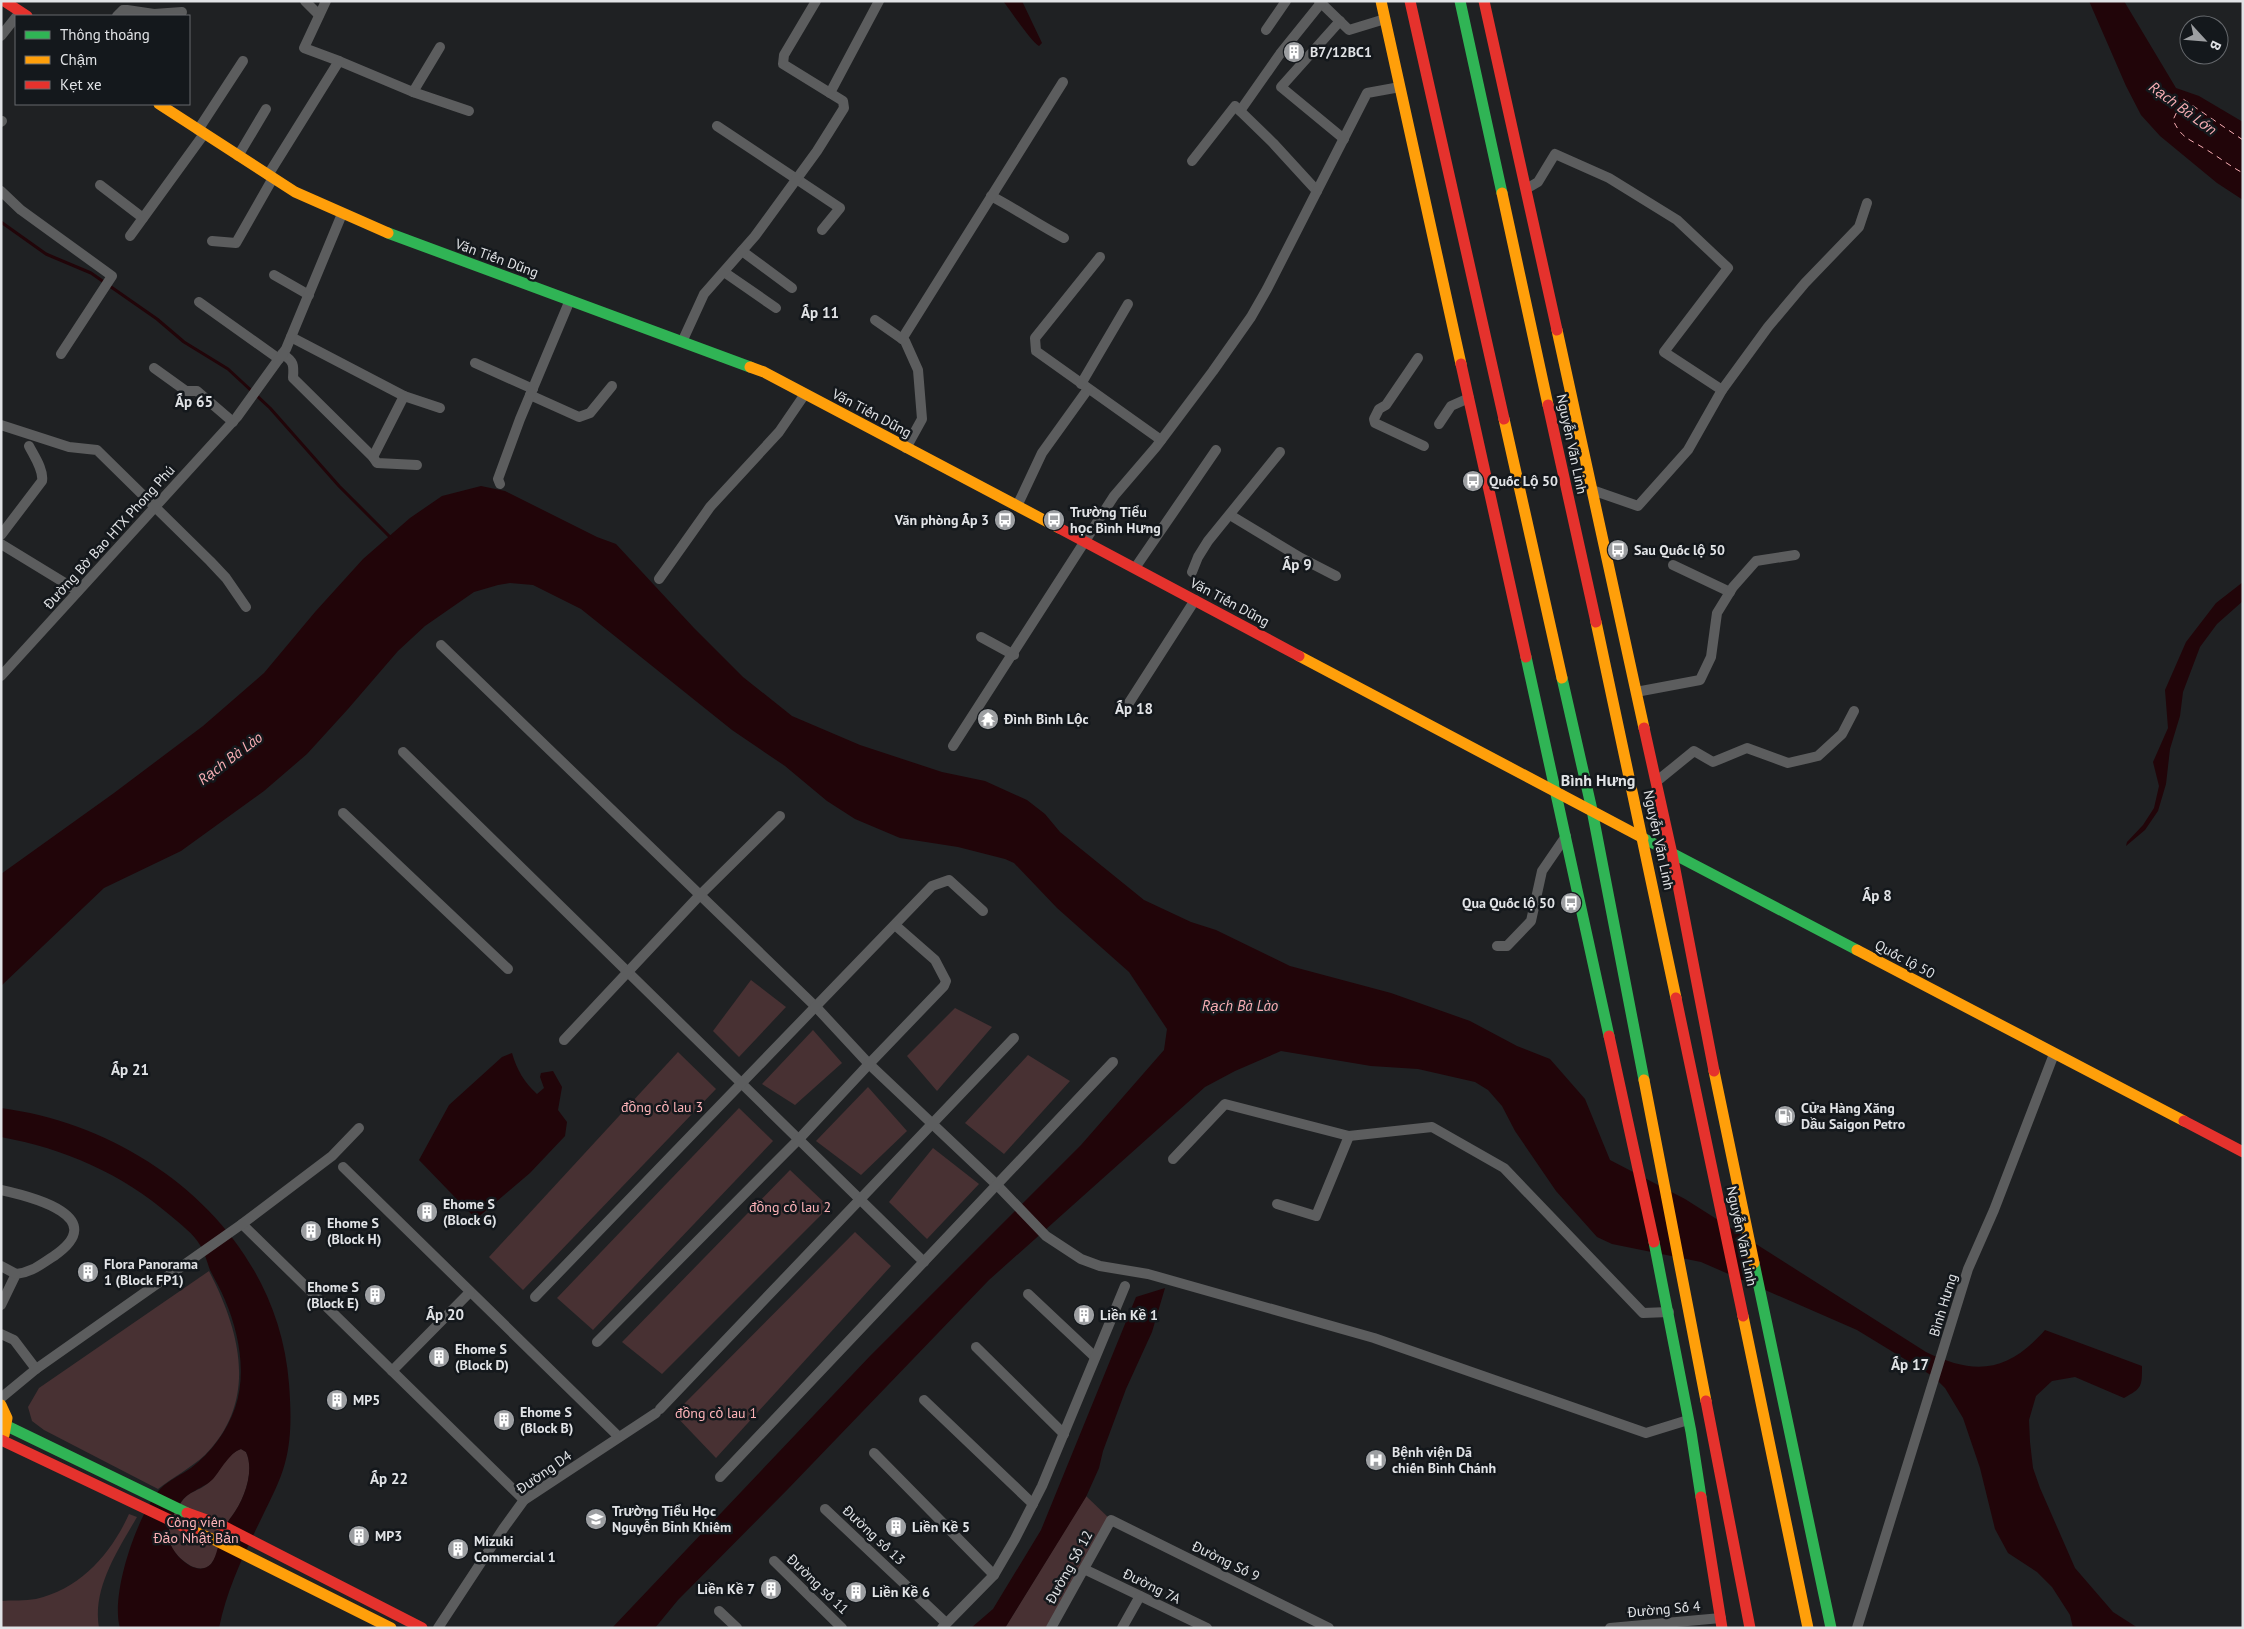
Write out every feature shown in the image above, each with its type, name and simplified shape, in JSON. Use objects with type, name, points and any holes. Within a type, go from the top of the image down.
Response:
[{"type":"main road","points":[[4,1],[20,15]]},
{"type":"main road","points":[[1381,1],[1662,1276],[1721,1623]]},
{"type":"main road","points":[[1410,1],[1592,810],[1750,1628]]},
{"type":"main road","name":"Nguyễn Văn Linh","points":[[1460,1],[1643,838],[1808,1628]]},
{"type":"main road","name":"Nguyễn Văn Linh","points":[[1484,1],[1657,781],[1729,1147],[1831,1628]]},
{"type":"main road","name":"Văn Tiến Dũng","points":[[160,105],[295,192],[342,214],[390,234],[764,372],[1554,790]]},
{"type":"main road","name":"Quốc lộ 50","points":[[1554,790],[1672,854],[2243,1152]]},
{"type":"main road","points":[[1710,1153],[1729,1147]]},
{"type":"main road","points":[[1,1405],[6,1415],[7,1426],[1,1439],[175,1524],[217,1541],[391,1628]]},
{"type":"main road","points":[[7,1426],[182,1511],[223,1526],[422,1628]]},
{"type":"street","points":[[305,1],[319,15]]},
{"type":"street","points":[[326,1],[304,48],[413,92],[469,111]]},
{"type":"street","points":[[682,342],[704,294],[755,236],[817,151],[844,108],[843,101],[783,64],[782,60],[816,1]]},
{"type":"street","points":[[830,94],[879,1]]},
{"type":"street","points":[[1266,30],[1286,1]]},
{"type":"street","points":[[1240,111],[1320,2],[1349,30],[1385,19]]},
{"type":"street","points":[[118,15],[123,10],[154,14],[182,12]]},
{"type":"street","points":[[1,36],[15,21]]},
{"type":"street","points":[[1340,21],[1281,87],[1344,138]]},
{"type":"street","points":[[413,92],[440,47]]},
{"type":"street","points":[[130,236],[201,132],[243,61]]},
{"type":"street","points":[[212,242],[236,243],[271,177],[339,61]]},
{"type":"street","points":[[902,339],[1063,82]]},
{"type":"street","points":[[953,746],[1014,655],[1083,542],[1114,496],[1161,440],[1251,317],[1268,289],[1367,94],[1400,87]]},
{"type":"street","points":[[1192,160],[1235,106],[1273,143],[1317,191]]},
{"type":"street","points":[[238,156],[266,109]]},
{"type":"street","points":[[717,126],[840,208],[822,230]]},
{"type":"street","points":[[1526,188],[1538,182],[1555,154],[1610,178],[1677,220],[1728,268],[1664,352],[1722,390]]},
{"type":"street","points":[[100,185],[143,218]]},
{"type":"street","points":[[1,191],[21,210],[112,276],[61,354]]},
{"type":"street","points":[[991,196],[1064,238]]},
{"type":"street","points":[[1592,490],[1638,506],[1688,450],[1722,390],[1786,305],[1859,227],[1867,203]]},
{"type":"street","points":[[281,356],[291,337],[342,214]]},
{"type":"street","points":[[742,251],[792,288]]},
{"type":"street","points":[[1100,257],[1035,338],[1036,351],[1161,440]]},
{"type":"street","points":[[724,272],[776,308]]},
{"type":"street","points":[[274,275],[309,295]]},
{"type":"street","points":[[500,484],[498,479],[570,300]]},
{"type":"street","points":[[199,302],[281,356],[292,360],[294,364],[293,378],[373,457],[377,464],[417,465]]},
{"type":"street","points":[[1017,506],[1042,453],[1084,387],[1128,304]]},
{"type":"street","points":[[874,320],[905,341],[918,370],[922,419],[906,448]]},
{"type":"street","points":[[291,337],[404,396],[440,408]]},
{"type":"street","name":"Đường Bờ Bao HTX Phong Phú","points":[[1,676],[235,420],[281,356]]},
{"type":"street","points":[[1418,358],[1386,405],[1379,409],[1374,419],[1375,423],[1424,446]]},
{"type":"street","points":[[475,363],[579,417],[590,413],[612,386]]},
{"type":"street","points":[[154,368],[186,391],[197,392],[235,420]]},
{"type":"street","points":[[659,579],[710,507],[779,432],[805,394]]},
{"type":"street","points":[[373,457],[404,396]]},
{"type":"street","points":[[1439,424],[1451,406],[1469,398]]},
{"type":"street","points":[[1,425],[69,448],[97,450],[210,561],[226,578],[246,607]]},
{"type":"street","points":[[1,535],[42,482],[38,462],[29,446]]},
{"type":"street","points":[[1135,568],[1216,450]]},
{"type":"street","points":[[1192,572],[1198,557],[1208,541],[1280,452]]},
{"type":"street","points":[[1230,515],[1336,576]]},
{"type":"street","points":[[1,544],[78,591]]},
{"type":"street","points":[[1636,692],[1700,680],[1711,657],[1716,613],[1730,592],[1756,561],[1795,555]]},
{"type":"street","points":[[1673,565],[1730,592]]},
{"type":"street","points":[[1125,709],[1195,600]]},
{"type":"street","points":[[981,637],[1014,655]]},
{"type":"street","points":[[441,645],[816,1007],[869,1064],[997,1185],[1046,1236],[1067,1251],[1100,1266],[1148,1274],[1374,1338],[1646,1433],[1688,1420]]},
{"type":"street","points":[[1657,781],[1694,751],[1713,762],[1747,748],[1788,763],[1818,756],[1842,734],[1854,711]]},
{"type":"street","points":[[403,752],[924,1262]]},
{"type":"street","points":[[343,813],[508,969]]},
{"type":"street","points":[[564,1040],[699,896],[780,816]]},
{"type":"street","points":[[1497,946],[1507,946],[1531,921],[1542,871],[1566,836]]},
{"type":"street","points":[[535,1297],[932,886],[949,880],[983,911]]},
{"type":"street","points":[[597,1342],[799,1139],[944,986],[946,980],[935,960],[895,925]]},
{"type":"street","name":"Đường D4","points":[[438,1628],[502,1529],[524,1500],[658,1411],[1014,1038]]},
{"type":"street","name":"Bình Hưng","points":[[1857,1628],[1968,1269],[2015,1156],[2054,1054]]},
{"type":"street","points":[[720,1477],[1113,1062]]},
{"type":"street","points":[[1173,1159],[1225,1104],[1349,1136],[1432,1127],[1504,1168],[1643,1313],[1669,1312]]},
{"type":"street","points":[[1,1398],[36,1369],[242,1224],[332,1156],[359,1128]]},
{"type":"street","points":[[1277,1204],[1316,1216],[1349,1136]]},
{"type":"street","points":[[343,1167],[619,1437]]},
{"type":"street","points":[[1,1190],[33,1198],[62,1210],[70,1217],[74,1227],[72,1238],[66,1247],[30,1271],[16,1274],[1,1266]]},
{"type":"street","points":[[242,1224],[524,1500]]},
{"type":"street","points":[[1,1305],[16,1274]]},
{"type":"street","points":[[944,1626],[994,1575],[1033,1504],[1125,1286]]},
{"type":"street","points":[[392,1370],[470,1292]]},
{"type":"street","points":[[1028,1294],[1095,1357]]},
{"type":"street","points":[[1,1334],[14,1340],[36,1369]]},
{"type":"street","points":[[976,1347],[1064,1434]]},
{"type":"street","points":[[924,1400],[1033,1504]]},
{"type":"street","points":[[874,1453],[994,1575]]},
{"type":"street","name":"Đường số 13","points":[[825,1509],[944,1626]]},
{"type":"street","name":"Đường Số 12","points":[[1051,1628],[1111,1520]]},
{"type":"street","name":"Đường Số 9","points":[[1111,1520],[1329,1628]]},
{"type":"street","points":[[268,1566],[275,1552]]},
{"type":"street","name":"Đường số 11","points":[[774,1561],[842,1628]]},
{"type":"street","name":"Đường 7A","points":[[1084,1569],[1207,1628]]},
{"type":"street","points":[[1122,1628],[1140,1596]]},
{"type":"street","points":[[719,1610],[737,1628]]},
{"type":"street","name":"Đường Số 4","points":[[1610,1628],[1721,1623]]},
{"type":"green space","points":[[751,980],[786,1007],[739,1057],[713,1031]]},
{"type":"green space","points":[[955,1008],[992,1027],[937,1091],[907,1056]]},
{"type":"green space","points":[[813,1030],[842,1063],[795,1105],[762,1084]]},
{"type":"green space","name":"đồng cỏ lau 3","points":[[678,1052],[716,1089],[523,1290],[489,1257]]},
{"type":"green space","points":[[1028,1055],[1070,1081],[1004,1154],[965,1123]]},
{"type":"green space","points":[[868,1087],[907,1131],[861,1175],[816,1141]]},
{"type":"green space","name":"đồng cỏ lau 3","points":[[739,1108],[773,1141],[593,1330],[557,1298]]},
{"type":"green space","points":[[933,1148],[979,1184],[927,1239],[889,1202]]},
{"type":"green space","name":"đồng cỏ lau 2","points":[[790,1170],[829,1207],[662,1374],[622,1342]]},
{"type":"green space","name":"đồng cỏ lau 1","points":[[855,1232],[891,1266],[716,1458],[674,1414]]},
{"type":"green space","points":[[209,1271],[229,1317],[236,1341],[239,1365],[238,1388],[233,1411],[222,1434],[200,1460],[158,1489],[44,1430],[32,1421],[28,1407],[39,1388]]},
{"type":"green space","name":"Công viên Đảo Nhật Bản","points":[[241,1449],[246,1452],[249,1476],[241,1502],[226,1527],[215,1559],[206,1568],[193,1567],[176,1554],[170,1543],[169,1532],[173,1515],[185,1498],[207,1484],[231,1455]]},
{"type":"green space","points":[[1086,1496],[1111,1520],[1051,1628],[1005,1628]]},
{"type":"green space","points":[[129,1514],[137,1517],[115,1556],[103,1584],[99,1598],[99,1628],[1,1628],[1,1601],[36,1599],[67,1587],[92,1568],[103,1556],[122,1529]]},
{"type":"water","points":[[1003,1],[1022,1],[1042,43],[1039,46],[1026,33]]},
{"type":"water","name":"Rạch Bà Lớn","points":[[2089,1],[2124,1],[2176,88],[2199,96],[2243,122],[2243,200],[2217,183],[2160,136],[2141,115],[2126,86]]},
{"type":"water","name":"Rạch Bà Lào","points":[[481,486],[505,491],[597,537],[616,544],[694,628],[743,677],[792,716],[860,745],[942,772],[985,781],[1027,800],[1045,814],[1060,832],[1144,900],[1191,922],[1216,930],[1290,966],[1391,993],[1470,1021],[1517,1046],[1550,1059],[1585,1099],[1610,1160],[1685,1199],[1926,1352],[1960,1365],[1990,1366],[2018,1355],[2045,1330],[2142,1366],[2140,1386],[2124,1398],[2075,1377],[2052,1381],[2036,1396],[2029,1420],[2033,1468],[2075,1568],[2113,1612],[2138,1628],[2073,1628],[2070,1615],[2052,1587],[2037,1572],[2008,1553],[1995,1529],[1980,1468],[1963,1418],[1945,1388],[1934,1377],[1857,1330],[1701,1262],[1612,1244],[1597,1237],[1556,1191],[1515,1131],[1502,1106],[1488,1090],[1475,1082],[1418,1069],[1371,1066],[1281,1051],[1235,1071],[1205,1087],[989,1280],[788,1489],[678,1600],[655,1628],[612,1628],[870,1356],[1081,1145],[1164,1050],[1167,1029],[1129,972],[1057,908],[1014,863],[958,847],[900,838],[855,819],[827,801],[785,766],[732,730],[581,609],[533,585],[510,583],[474,592],[425,626],[398,651],[307,754],[264,791],[181,851],[104,888],[1,986],[1,874],[203,726],[264,673],[363,559],[410,518],[442,496]]},
{"type":"water","points":[[2243,582],[2243,601],[2217,624],[2200,647],[2183,692],[2180,716],[2170,749],[2166,784],[2158,811],[2145,830],[2126,846],[2127,842],[2143,825],[2154,808],[2159,786],[2153,762],[2168,728],[2165,690],[2186,642],[2216,603]]},
{"type":"water","points":[[512,1053],[516,1065],[528,1085],[537,1094],[544,1088],[540,1077],[541,1073],[553,1071],[562,1087],[558,1110],[567,1122],[565,1136],[530,1173],[476,1219],[419,1160],[449,1105],[502,1057]]},
{"type":"water","points":[[1,1108],[54,1119],[105,1138],[152,1164],[195,1197],[231,1236],[259,1280],[279,1330],[289,1384],[289,1444],[281,1477],[237,1570],[222,1613],[219,1628],[120,1628],[118,1614],[122,1576],[135,1536],[151,1501],[160,1489],[191,1468],[212,1448],[228,1425],[235,1408],[239,1395],[240,1353],[234,1326],[223,1296],[197,1241],[187,1229],[152,1201],[112,1175],[70,1156],[48,1148],[1,1137]],"holes":[[[241,1449],[246,1452],[249,1476],[241,1502],[225,1525],[217,1553],[211,1564],[199,1569],[192,1567],[179,1557],[171,1545],[169,1530],[173,1516],[183,1500],[213,1479],[233,1454]]]},
{"type":"water","points":[[1165,1288],[1152,1332],[1126,1389],[1103,1451],[1099,1468],[1086,1497],[1005,1628],[971,1628],[993,1609],[1041,1530],[1136,1297]]},
{"type":"waterway","points":[[1,222],[46,254],[91,273],[157,319],[184,342],[228,369],[270,408],[339,486],[391,538]]},
{"type":"ferry route","points":[[2243,140],[2183,99],[2173,120],[2185,136],[2243,173]]},
{"type":"traffic: fast","points":[[1460,1],[1502,193]]},
{"type":"traffic: fast","points":[[388,233],[750,367]]},
{"type":"traffic: fast","points":[[1526,657],[1609,1036]]},
{"type":"traffic: fast","points":[[1562,678],[1592,810],[1644,1080]]},
{"type":"traffic: fast","points":[[1643,838],[1857,950]]},
{"type":"traffic: fast","points":[[1654,1242],[1691,1432],[1701,1497]]},
{"type":"traffic: fast","points":[[1754,1263],[1831,1628]]},
{"type":"traffic: fast","points":[[7,1426],[187,1513]]},
{"type":"traffic: slow","points":[[1381,1],[1461,364]]},
{"type":"traffic: slow","points":[[161,105],[295,192],[388,233]]},
{"type":"traffic: slow","points":[[1502,193],[1548,405]]},
{"type":"traffic: slow","points":[[1557,330],[1644,728]]},
{"type":"traffic: slow","points":[[750,367],[764,372],[1059,528]]},
{"type":"traffic: slow","points":[[1504,419],[1562,678]]},
{"type":"traffic: slow","points":[[1596,622],[1676,998]]},
{"type":"traffic: slow","points":[[1299,656],[1643,838]]},
{"type":"traffic: slow","points":[[1857,950],[2184,1121]]},
{"type":"traffic: slow","points":[[1714,1071],[1754,1263]]},
{"type":"traffic: slow","points":[[1644,1080],[1706,1401]]},
{"type":"traffic: slow","points":[[1743,1316],[1808,1628]]},
{"type":"traffic: slow","points":[[1,1405],[7,1418],[4,1435]]},
{"type":"traffic: slow","points":[[193,1531],[217,1541],[391,1628]]},
{"type":"traffic: jam","points":[[4,1],[25,15]]},
{"type":"traffic: jam","points":[[1410,1],[1504,419]]},
{"type":"traffic: jam","points":[[1484,1],[1557,330]]},
{"type":"traffic: jam","points":[[1461,364],[1526,657]]},
{"type":"traffic: jam","points":[[1548,405],[1596,622]]},
{"type":"traffic: jam","points":[[1059,528],[1299,656]]},
{"type":"traffic: jam","points":[[1644,728],[1672,854],[1714,1071]]},
{"type":"traffic: jam","points":[[1676,998],[1743,1316]]},
{"type":"traffic: jam","points":[[1609,1036],[1654,1242]]},
{"type":"traffic: jam","points":[[2184,1121],[2243,1152]]},
{"type":"traffic: jam","points":[[1706,1401],[1750,1628]]},
{"type":"traffic: jam","points":[[1,1440],[193,1531]]},
{"type":"traffic: jam","points":[[1701,1497],[1722,1628]]},
{"type":"traffic: jam","points":[[187,1513],[223,1526],[422,1628]]},
{"type":"place","name":"B7/12BC1","points":[[1294,52]]},
{"type":"place","name":"Quốc Lộ 50","points":[[1473,481]]},
{"type":"place","name":"Văn phòng Ấp 3","points":[[1005,520]]},
{"type":"place","name":"Trường Tiểu học Bình Hưng","points":[[1054,520]]},
{"type":"place","name":"Sau Quốc lộ 50","points":[[1618,550]]},
{"type":"place","name":"Đình Bình Lộc","points":[[988,719]]},
{"type":"place","name":"Qua Quốc lộ 50","points":[[1571,903]]},
{"type":"place","name":"Cửa Hàng Xăng Dầu Saigon Petro","points":[[1785,1116]]},
{"type":"place","name":"Ehome S (Block G)","points":[[427,1212]]},
{"type":"place","name":"Ehome S (Block H)","points":[[311,1231]]},
{"type":"place","name":"Flora Panorama 1 (Block FP1)","points":[[88,1272]]},
{"type":"place","name":"Ehome S (Block E)","points":[[375,1295]]},
{"type":"place","name":"Liền Kề 1","points":[[1084,1315]]},
{"type":"place","name":"Ehome S (Block D)","points":[[439,1357]]},
{"type":"place","name":"MP5","points":[[337,1400]]},
{"type":"place","name":"Ehome S (Block B)","points":[[504,1420]]},
{"type":"place","name":"Bệnh viện Dã chiến Bình Chánh","points":[[1376,1460]]},
{"type":"place","name":"Trường Tiểu Học Nguyễn Bỉnh Khiêm","points":[[596,1519]]},
{"type":"place","name":"Liền Kề 5","points":[[896,1527]]},
{"type":"place","name":"MP3","points":[[359,1536]]},
{"type":"place","name":"Mizuki Commercial 1","points":[[458,1549]]},
{"type":"place","name":"Liền Kề 7","points":[[771,1589]]},
{"type":"place","name":"Liền Kề 6","points":[[856,1592]]},
{"type":"district","name":"Ấp 11","points":[[820,312]]},
{"type":"district","name":"Ấp 65","points":[[194,401]]},
{"type":"district","name":"Ấp 9","points":[[1297,564]]},
{"type":"district","name":"Ấp 18","points":[[1134,708]]},
{"type":"district","name":"Bình Hưng","points":[[1598,780]]},
{"type":"district","name":"Ấp 8","points":[[1877,895]]},
{"type":"district","name":"Ấp 21","points":[[130,1069]]},
{"type":"district","name":"Ấp 20","points":[[445,1314]]},
{"type":"district","name":"Ấp 17","points":[[1910,1364]]},
{"type":"district","name":"Ấp 22","points":[[389,1478]]}]
